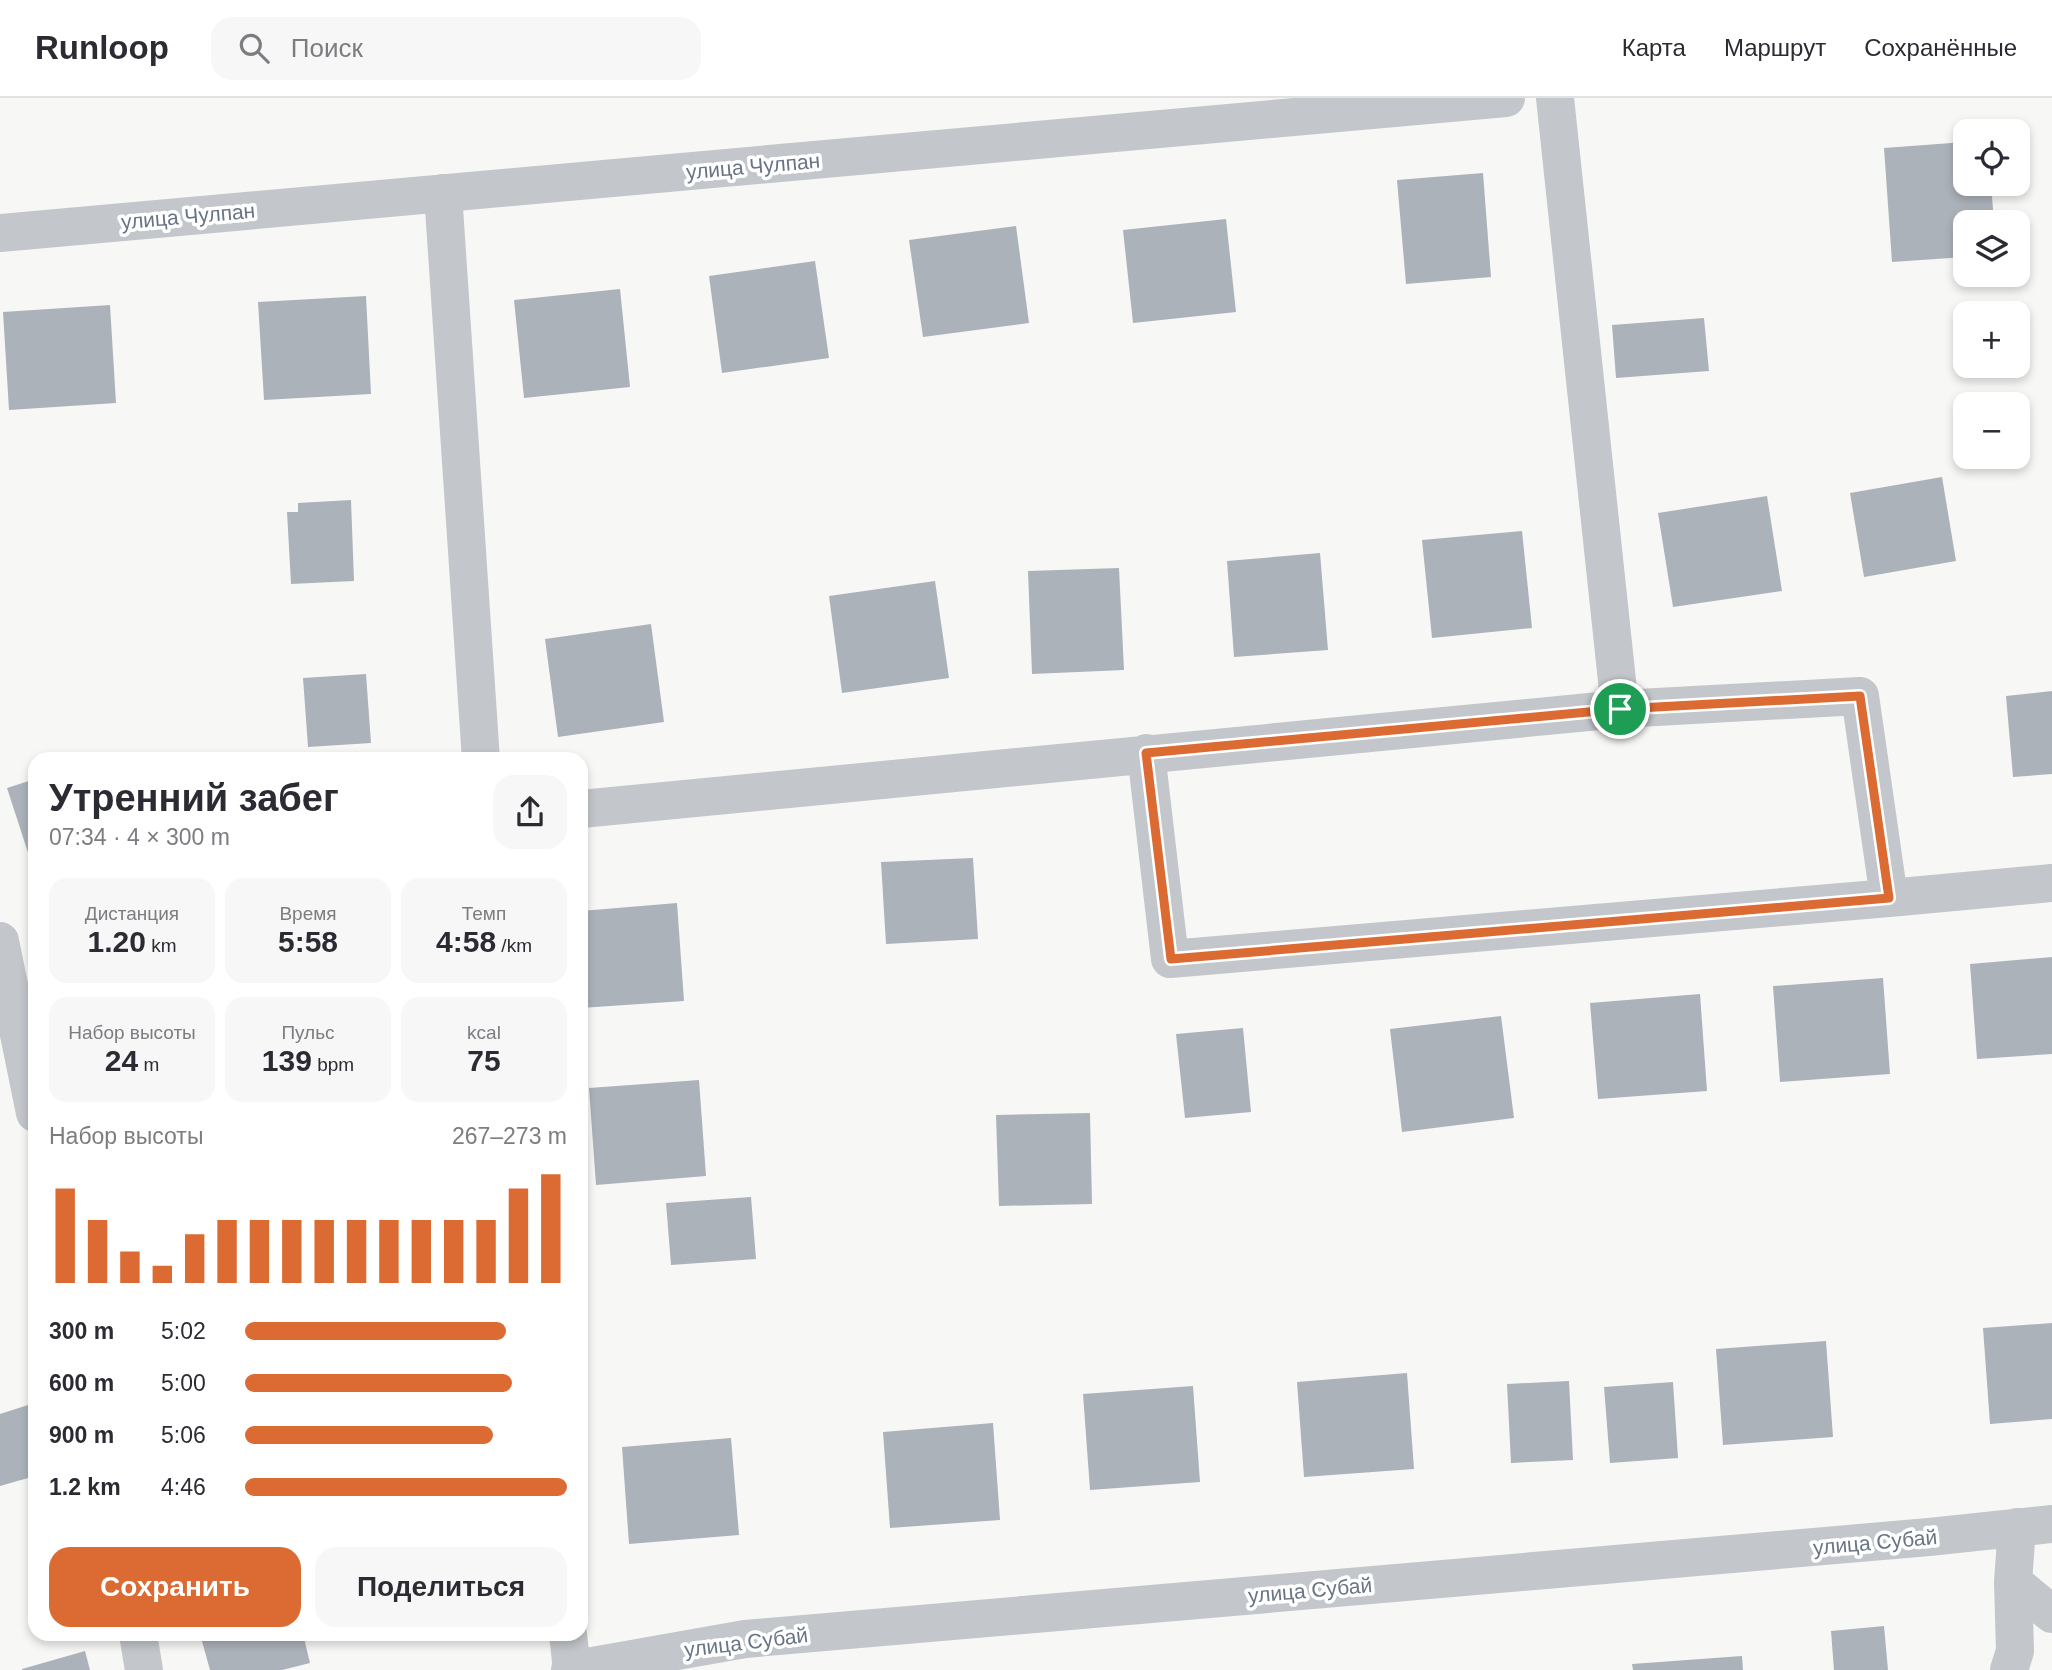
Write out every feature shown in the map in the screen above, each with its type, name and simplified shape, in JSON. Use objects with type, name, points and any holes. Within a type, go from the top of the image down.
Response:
[{"type":"street","name":"улица Чулпан","points":[[0,233],[1506,98]]},
{"type":"street","points":[[1555,98],[1620,709]]},
{"type":"street","points":[[443,194],[480,752]]},
{"type":"street","points":[[588,808],[1620,709],[1860,696],[1889,898]]},
{"type":"street","points":[[1146,753],[1171,959],[2052,883]]},
{"type":"street","points":[[10,959],[28,1070]]},
{"type":"street","points":[[2009,1670],[2015,1651],[2013,1582],[2034,1525]]},
{"type":"street","name":"улица Субай","points":[[571,1670],[745,1639],[1929,1538],[2034,1525]]},
{"type":"street","points":[[2013,1582],[2052,1614]]},
{"type":"street","points":[[139,1641],[145,1670]]},
{"type":"street","points":[[569,1641],[571,1670]]},
{"type":"building","points":[[1953,143],[1953,196],[1992,196],[1993,210],[1953,210],[1953,258],[1892,262],[1884,148]]},
{"type":"building","points":[[1483,173],[1491,277],[1406,284],[1397,180]]},
{"type":"building","points":[[1226,219],[1236,312],[1133,323],[1123,230]]},
{"type":"building","points":[[1016,226],[1029,323],[923,337],[909,240]]},
{"type":"building","points":[[815,261],[829,358],[722,373],[709,276]]},
{"type":"building","points":[[620,289],[630,387],[524,398],[514,300]]},
{"type":"building","points":[[366,296],[371,394],[264,400],[258,302]]},
{"type":"building","points":[[110,305],[116,403],[9,410],[3,312]]},
{"type":"building","points":[[1704,318],[1709,371],[1616,378],[1612,325]]},
{"type":"building","points":[[1942,477],[1956,561],[1864,577],[1850,493]]},
{"type":"building","points":[[1767,496],[1782,591],[1673,607],[1658,513]]},
{"type":"building","points":[[351,500],[354,581],[291,584],[287,512],[298,512],[298,503]]},
{"type":"building","points":[[1522,531],[1532,628],[1432,638],[1422,540]]},
{"type":"building","points":[[1320,553],[1328,650],[1234,657],[1227,561]]},
{"type":"building","points":[[1119,568],[1124,670],[1032,674],[1028,571]]},
{"type":"building","points":[[935,581],[949,678],[842,693],[829,596]]},
{"type":"building","points":[[651,624],[664,722],[558,737],[545,639]]},
{"type":"building","points":[[366,674],[371,743],[308,747],[303,678]]},
{"type":"building","points":[[2052,691],[2052,774],[2013,777],[2006,696]]},
{"type":"building","points":[[28,781],[28,853],[7,788]]},
{"type":"building","points":[[973,858],[978,939],[886,944],[881,862]]},
{"type":"building","points":[[677,903],[684,1001],[588,1008],[588,910]]},
{"type":"building","points":[[2052,957],[2052,1054],[1977,1059],[1970,964]]},
{"type":"building","points":[[1883,978],[1890,1074],[1780,1082],[1773,986]]},
{"type":"building","points":[[1700,994],[1707,1091],[1598,1099],[1590,1003]]},
{"type":"building","points":[[1501,1016],[1514,1118],[1402,1132],[1390,1029]]},
{"type":"building","points":[[1243,1028],[1251,1112],[1185,1118],[1176,1034]]},
{"type":"building","points":[[699,1080],[706,1176],[596,1185],[589,1088]]},
{"type":"building","points":[[1090,1113],[1092,1204],[999,1206],[996,1115]]},
{"type":"building","points":[[751,1197],[756,1259],[671,1265],[666,1203]]},
{"type":"building","points":[[2052,1323],[2052,1419],[1990,1424],[1983,1328]]},
{"type":"building","points":[[1826,1341],[1833,1437],[1723,1445],[1716,1349]]},
{"type":"building","points":[[1407,1373],[1414,1469],[1304,1477],[1297,1382]]},
{"type":"building","points":[[1569,1381],[1573,1460],[1511,1463],[1507,1384]]},
{"type":"building","points":[[1673,1382],[1678,1458],[1610,1463],[1604,1387]]},
{"type":"building","points":[[1193,1386],[1200,1482],[1090,1490],[1083,1394]]},
{"type":"building","points":[[28,1405],[28,1478],[0,1486],[0,1414]]},
{"type":"building","points":[[993,1423],[1000,1520],[890,1528],[883,1432]]},
{"type":"building","points":[[731,1438],[739,1535],[629,1544],[622,1447]]},
{"type":"building","points":[[1884,1626],[1888,1670],[1834,1670],[1831,1631]]},
{"type":"building","points":[[202,1641],[305,1641],[310,1663],[282,1670],[210,1670]]},
{"type":"building","points":[[85,1651],[90,1670],[22,1670],[22,1669]]},
{"type":"building","points":[[1742,1656],[1743,1670],[1633,1670],[1632,1664]]},
{"type":"route","points":[[1860,696],[1889,898],[1171,959],[1146,753],[1620,709],[1860,696]]}]
